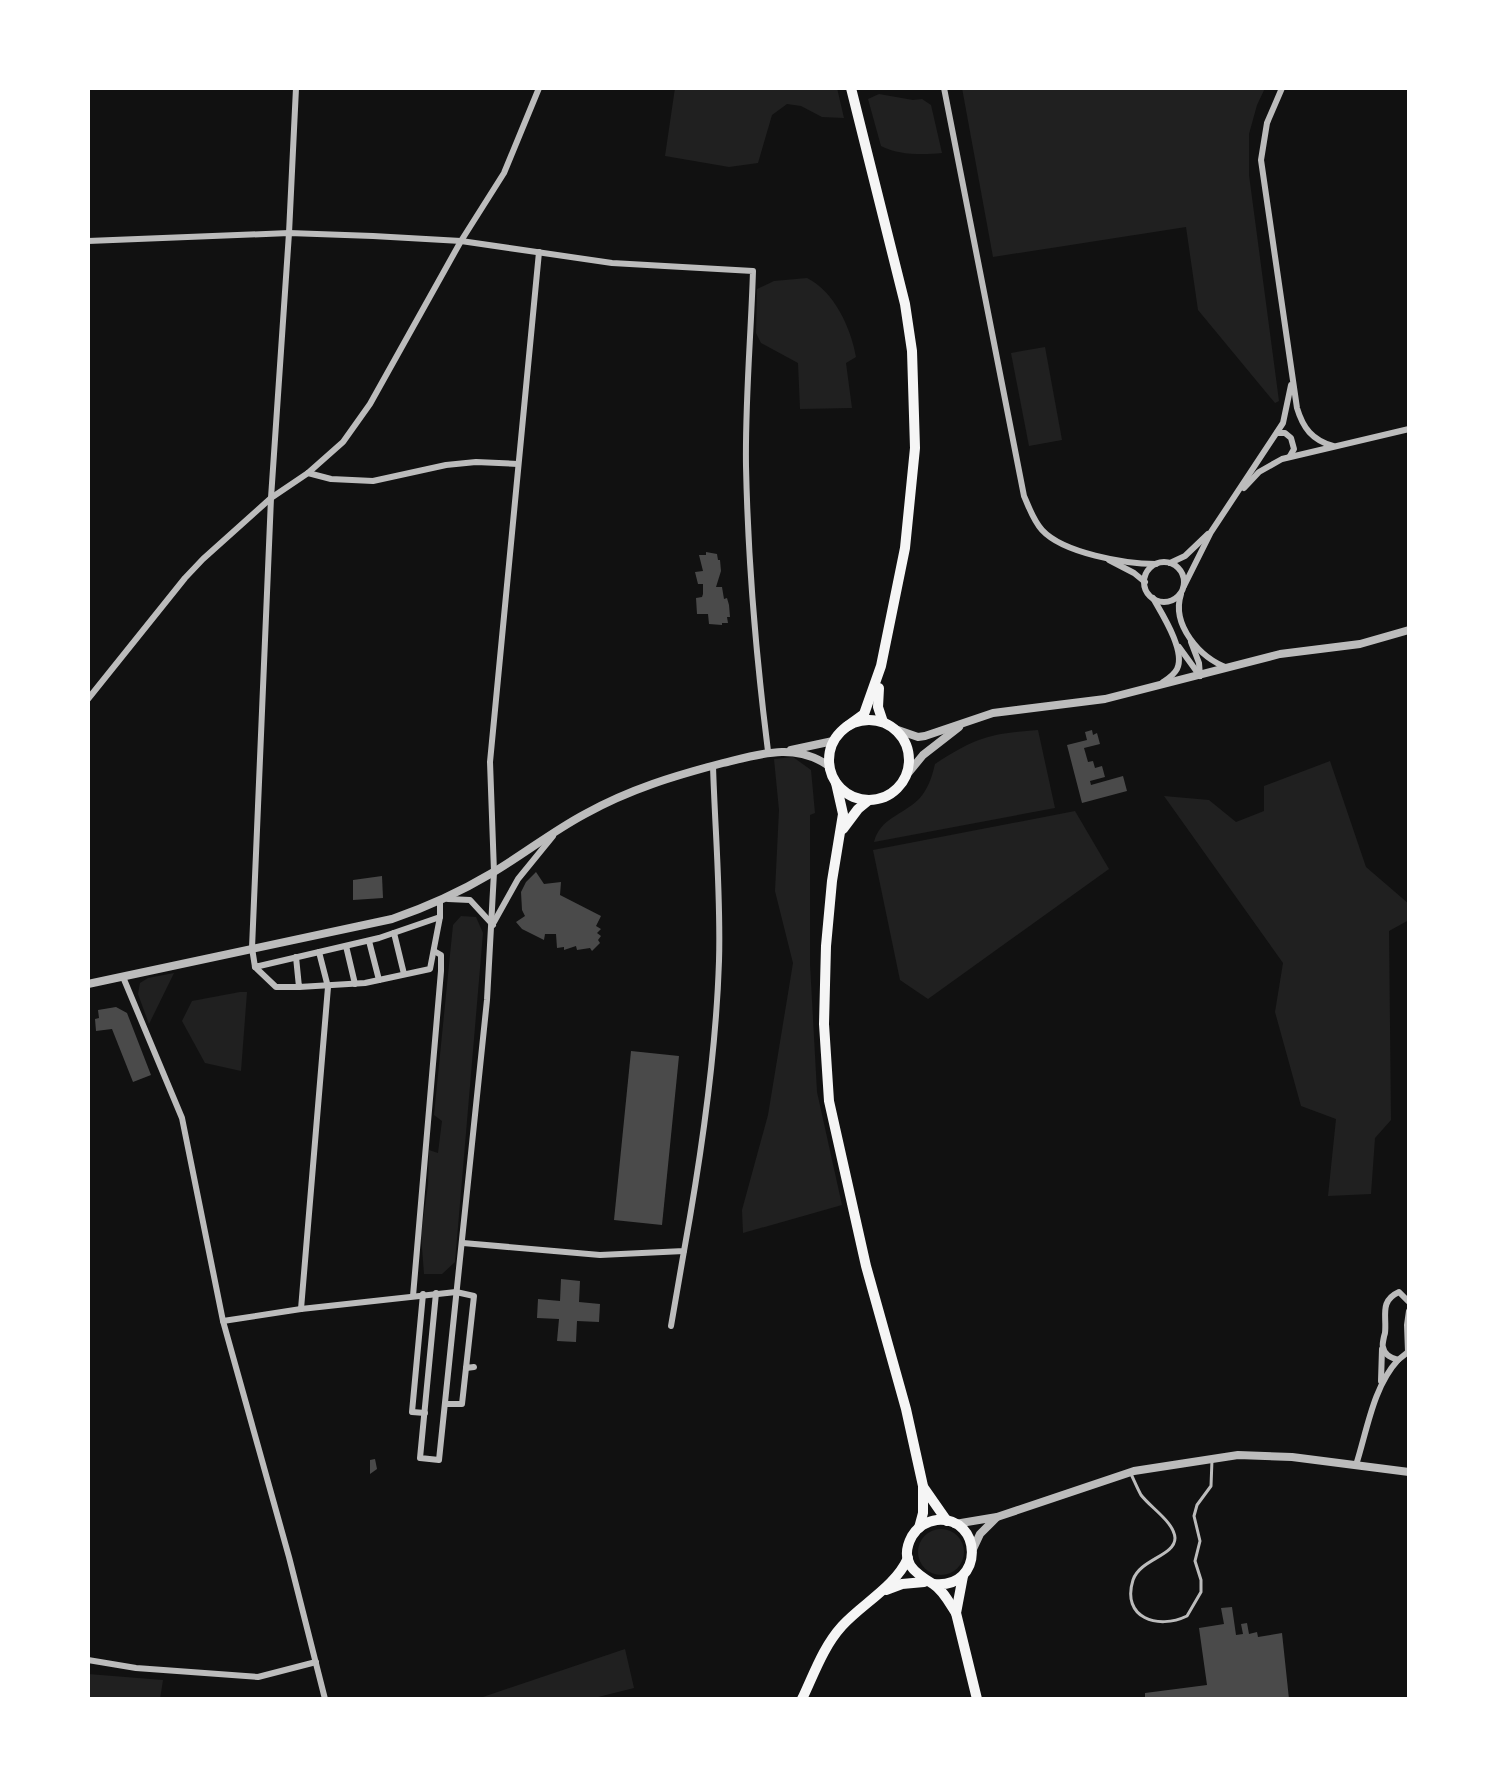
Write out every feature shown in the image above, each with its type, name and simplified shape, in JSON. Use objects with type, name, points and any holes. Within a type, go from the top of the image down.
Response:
[{"type":"main road","points":[[851,88],[905,304],[916,400],[915,448],[905,548],[881,666],[878,707],[883,722]]},
{"type":"main road","points":[[802,1699],[828,1642],[858,1609],[899,1574],[908,1558],[909,1543],[919,1528],[923,1513],[923,1486],[906,1409],[866,1266],[829,1101],[824,1024],[826,946],[842,802],[829,766],[830,749],[846,727],[864,714],[881,666]]},
{"type":"main road","points":[[840,835],[858,809],[869,800],[890,794],[905,777],[908,752],[895,729],[883,722],[864,720],[846,727]]},
{"type":"main road","points":[[836,783],[850,796],[869,800]]},
{"type":"main road","points":[[880,1593],[909,1582],[953,1582],[963,1576],[970,1566],[973,1549],[967,1534],[951,1522],[923,1486]]},
{"type":"main road","points":[[919,1528],[932,1521],[951,1522]]},
{"type":"main road","points":[[908,1558],[913,1570],[930,1583],[956,1613]]},
{"type":"main road","points":[[963,1576],[956,1613],[977,1699]]},
{"type":"street","points":[[296,88],[271,498],[252,948],[255,967],[276,987],[355,984],[430,969],[442,900]]},
{"type":"street","points":[[88,699],[185,578],[271,498],[308,473],[343,442],[370,404],[461,241],[504,173],[539,88]]},
{"type":"street","points":[[944,88],[1024,496],[1036,522],[1053,539],[1102,556],[1145,582]]},
{"type":"street","points":[[1282,88],[1267,123],[1261,150],[1291,370],[1302,423],[1312,437],[1333,446]]},
{"type":"street","points":[[88,241],[289,233],[461,241],[612,263],[753,271],[746,466],[748,556],[756,662],[768,751]]},
{"type":"street","points":[[436,1293],[420,1458],[439,1460],[493,925],[490,762],[539,252]]},
{"type":"street","points":[[1153,598],[1169,601],[1183,588],[1211,532],[1277,433],[1288,407],[1291,370]]},
{"type":"street","points":[[1233,500],[1259,472],[1290,456],[1409,429]]},
{"type":"street","points":[[1277,433],[1285,433],[1293,442],[1290,456]]},
{"type":"street","points":[[308,473],[331,479],[373,481],[446,465],[476,462],[518,464]]},
{"type":"street","points":[[1102,556],[1156,564],[1170,563],[1185,556],[1211,532]]},
{"type":"street","points":[[1170,563],[1183,574],[1178,610],[1199,663],[1200,676]]},
{"type":"street","points":[[1156,564],[1147,571],[1145,582],[1148,594],[1200,676]]},
{"type":"street","points":[[895,729],[918,737],[993,713],[1105,699],[1280,654],[1360,644],[1409,630]]},
{"type":"street","points":[[1188,636],[1211,659],[1228,668]]},
{"type":"street","points":[[1156,688],[1177,670],[1176,642]]},
{"type":"street","points":[[905,777],[923,755],[963,724]]},
{"type":"street","points":[[88,984],[392,919],[442,900],[494,872],[558,829],[637,788],[768,751],[787,751],[833,741]]},
{"type":"street","points":[[787,751],[829,766]]},
{"type":"street","points":[[671,1326],[694,1197],[718,998],[713,766]]},
{"type":"street","points":[[493,925],[518,879],[558,829]]},
{"type":"street","points":[[442,900],[470,900],[493,925]]},
{"type":"street","points":[[255,967],[369,941],[440,917]]},
{"type":"street","points":[[394,933],[404,974]]},
{"type":"street","points":[[369,941],[379,980]]},
{"type":"street","points":[[346,946],[355,984]]},
{"type":"street","points":[[413,1296],[441,971],[441,955],[434,951]]},
{"type":"street","points":[[301,1309],[328,987],[319,952]]},
{"type":"street","points":[[296,957],[299,987]]},
{"type":"street","points":[[123,977],[182,1118],[223,1321],[325,1699]]},
{"type":"street","points":[[463,1243],[600,1255],[684,1251]]},
{"type":"street","points":[[223,1321],[423,1294],[456,1292],[474,1296],[470,1368],[462,1404],[445,1404]]},
{"type":"street","points":[[1380,1389],[1385,1324],[1383,1308],[1399,1292],[1409,1302]]},
{"type":"street","points":[[423,1294],[412,1412],[425,1413]]},
{"type":"street","points":[[1356,1465],[1389,1369],[1409,1352],[1409,1311]]},
{"type":"street","points":[[1382,1347],[1388,1356],[1398,1360]]},
{"type":"street","points":[[951,1522],[997,1517],[1130,1472],[1238,1455],[1409,1472]]},
{"type":"street","points":[[973,1549],[980,1534],[997,1517]]},
{"type":"street","points":[[88,1660],[136,1668],[258,1677],[316,1662]]},
{"type":"lane","points":[[1130,1472],[1139,1491],[1175,1535],[1174,1546],[1142,1565],[1134,1576],[1131,1589],[1132,1599],[1142,1616],[1164,1624],[1187,1616],[1201,1592],[1195,1561],[1200,1541],[1194,1516],[1197,1505],[1211,1486],[1212,1459]]},
{"type":"shaded area","points":[[675,88],[837,88],[844,118],[822,117],[801,106],[787,104],[772,115],[758,163],[729,167],[665,156]]},
{"type":"shaded area","points":[[962,88],[1265,88],[1249,134],[1249,175],[1279,401],[1275,403],[1198,310],[1186,227],[993,257]]},
{"type":"shaded area","points":[[879,94],[922,99],[931,105],[942,153],[910,154],[881,146],[868,99]]},
{"type":"shaded area","points":[[807,278],[833,301],[850,334],[856,357],[846,363],[852,408],[800,409],[798,363],[761,343],[756,333],[757,289],[774,281]]},
{"type":"shaded area","points":[[1045,347],[1062,440],[1029,446],[1011,353]]},
{"type":"shaded area","points":[[1038,730],[1055,808],[874,842],[881,827],[922,795],[935,764],[984,738]]},
{"type":"shaded area","points":[[793,757],[811,770],[815,813],[810,815],[810,964],[817,1092],[842,1205],[743,1233],[742,1210],[768,1115],[793,963],[775,891],[779,810],[774,759]]},
{"type":"shaded area","points":[[1330,761],[1366,867],[1409,904],[1409,920],[1389,931],[1391,1120],[1375,1138],[1371,1194],[1328,1196],[1336,1119],[1301,1106],[1275,1012],[1283,963],[1164,796],[1209,800],[1236,822],[1264,811],[1264,786]]},
{"type":"shaded area","points":[[1075,811],[1109,869],[928,999],[900,980],[873,850]]},
{"type":"shaded area","points":[[461,916],[476,917],[483,933],[455,1262],[442,1274],[424,1274],[421,1234],[429,1150],[438,1153],[442,1121],[434,1115],[453,925]]},
{"type":"shaded area","points":[[174,973],[149,1024],[138,994],[140,983],[148,978]]},
{"type":"shaded area","points":[[247,992],[241,1071],[205,1063],[182,1021],[192,1001]]},
{"type":"shaded area","points":[[941,1529],[950,1530],[957,1536],[963,1543],[963,1561],[957,1568],[950,1574],[941,1575],[932,1574],[925,1568],[919,1561],[918,1552],[919,1543],[925,1536],[932,1530]]},
{"type":"shaded area","points":[[625,1649],[634,1688],[590,1699],[477,1699]]},
{"type":"shaded area","points":[[88,1674],[163,1680],[160,1699],[88,1699]]},
{"type":"building","points":[[706,552],[717,554],[720,560],[721,571],[716,587],[722,587],[730,617],[727,617],[728,623],[722,625],[709,624],[708,614],[697,614],[696,598],[702,597],[703,584],[698,584],[695,572],[703,571],[699,555],[706,555]]},
{"type":"building","points":[[1092,730],[1093,735],[1097,733],[1100,744],[1084,748],[1088,762],[1093,761],[1095,768],[1102,766],[1105,777],[1090,781],[1091,785],[1123,776],[1127,791],[1082,803],[1067,745],[1087,740],[1085,732]]},
{"type":"building","points":[[536,872],[544,884],[561,882],[560,895],[601,916],[596,926],[601,929],[597,933],[601,936],[598,940],[600,943],[592,951],[590,948],[577,950],[576,946],[564,950],[564,947],[557,948],[556,934],[545,934],[544,940],[522,929],[516,922],[525,916],[521,892]]},
{"type":"building","points":[[382,876],[383,898],[353,900],[353,880]]},
{"type":"building","points":[[116,1007],[127,1013],[151,1075],[133,1082],[112,1029],[96,1031],[98,1010]]},
{"type":"building","points":[[631,1051],[679,1056],[662,1225],[614,1220]]},
{"type":"building","points":[[561,1279],[580,1281],[579,1302],[600,1304],[599,1322],[577,1321],[576,1342],[557,1341],[559,1319],[537,1318],[538,1299],[560,1301]]},
{"type":"building","points":[[375,1459],[377,1469],[370,1474],[370,1460]]},
{"type":"building","points":[[1232,1607],[1236,1635],[1243,1634],[1241,1624],[1247,1623],[1249,1634],[1257,1632],[1258,1637],[1282,1633],[1289,1699],[1145,1699],[1145,1693],[1207,1685],[1199,1628],[1224,1624],[1221,1608]]}]
